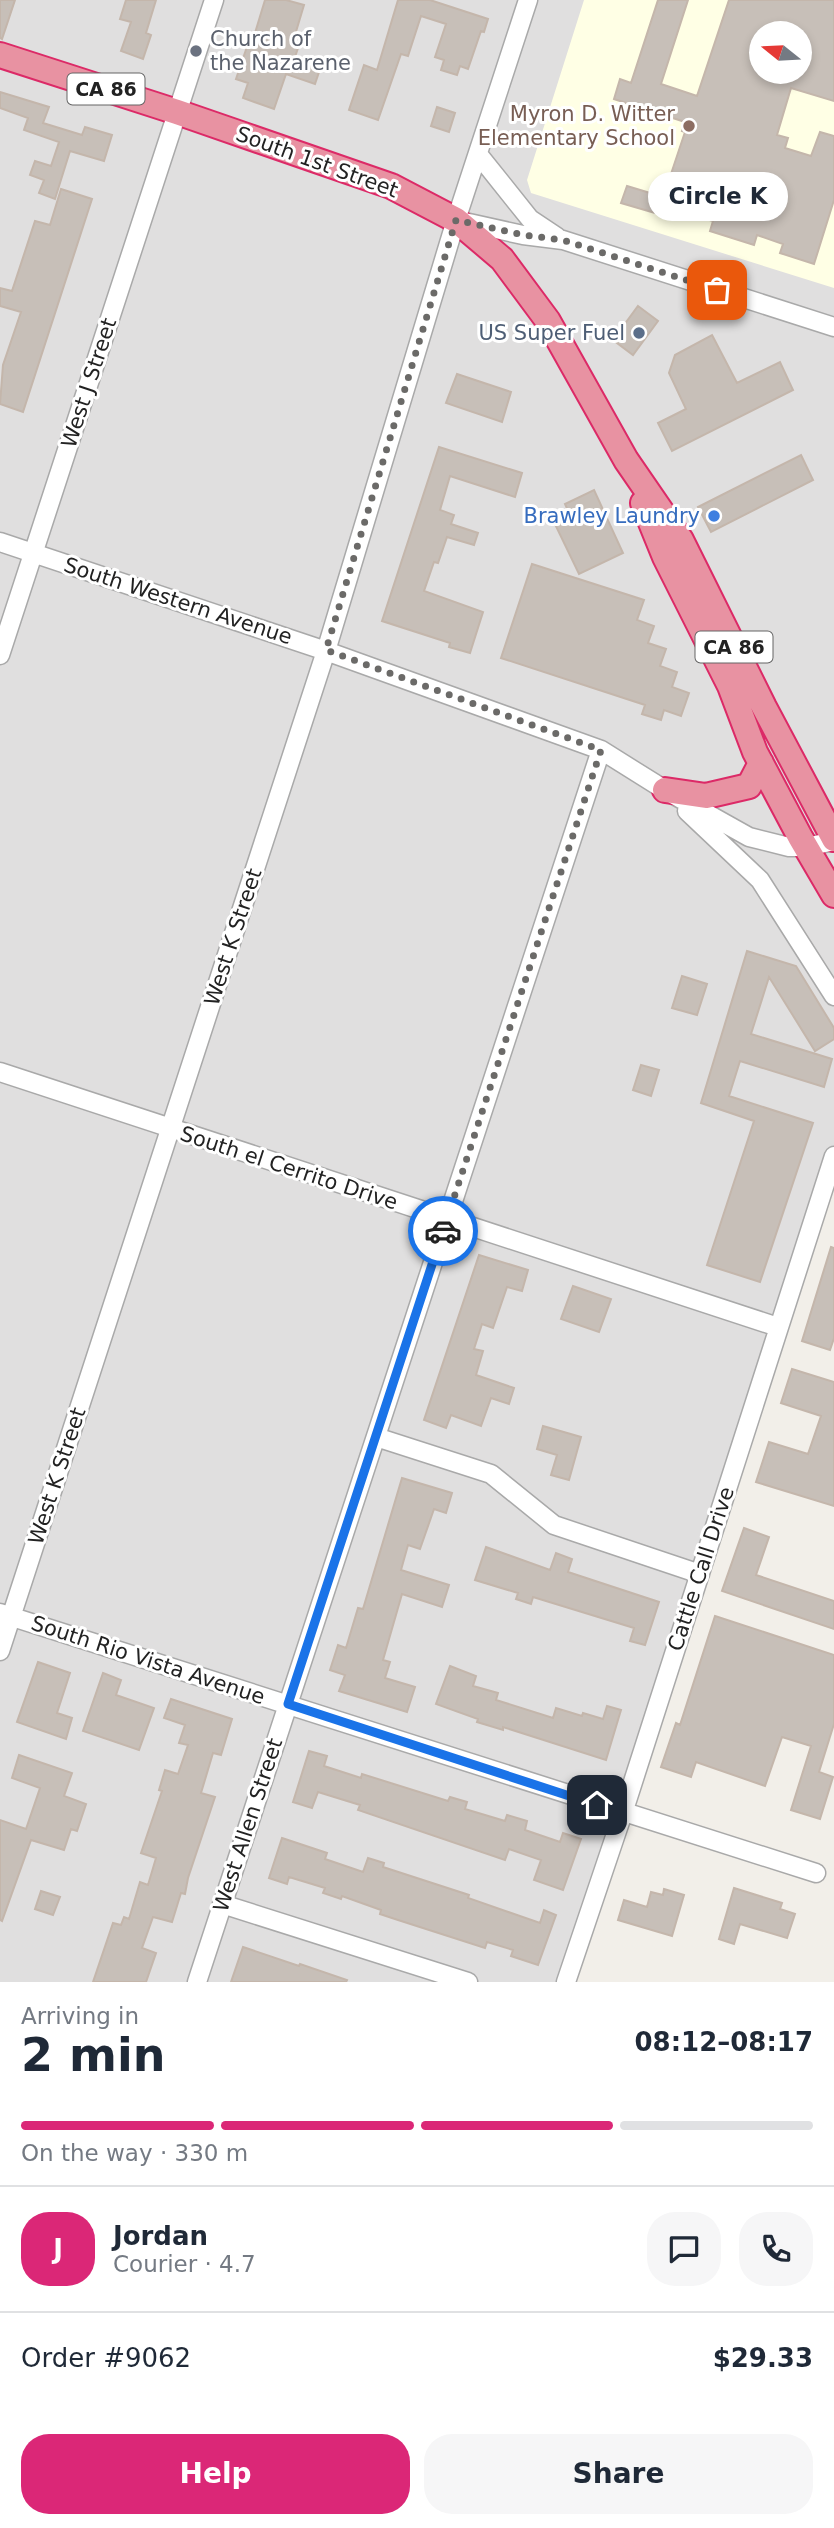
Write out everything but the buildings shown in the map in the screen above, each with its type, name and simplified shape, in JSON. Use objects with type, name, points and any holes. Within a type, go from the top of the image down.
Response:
[{"type":"highway","name":"South 1st Street","points":[[0,55],[177,112],[391,186],[456,220]]},
{"type":"highway","name":"CA 86","points":[[456,220],[502,259],[548,321],[626,460],[681,540],[834,840]]},
{"type":"highway","name":"CA 86","points":[[626,460],[665,557],[730,686],[761,763],[834,895]]},
{"type":"highway","points":[[665,790],[706,796],[749,786],[761,763]]},
{"type":"street","name":"West J Street","points":[[0,655],[214,0]]},
{"type":"street","name":"West K Street","points":[[0,1651],[6,1614],[170,1129],[326,650],[456,220],[528,0]]},
{"type":"street","points":[[478,154],[530,219],[563,240]]},
{"type":"street","name":"South 1st Street","points":[[456,220],[523,235],[563,240],[834,327]]},
{"type":"street","name":"South Western Avenue","points":[[0,542],[326,650],[601,750],[749,837],[772,845],[806,847],[834,840]]},
{"type":"street","name":"West Allen Street","points":[[197,1982],[601,750]]},
{"type":"street","name":"South Western Avenue","points":[[665,790],[760,880],[834,996]]},
{"type":"street","name":"South el Cerrito Drive","points":[[0,1072],[778,1326]]},
{"type":"street","name":"Cattle Call Drive","points":[[566,1982],[834,1156]]},
{"type":"street","points":[[376,1437],[491,1474],[554,1525],[700,1574]]},
{"type":"street","name":"South Rio Vista Avenue","points":[[6,1614],[816,1873]]},
{"type":"street","points":[[222,1904],[468,1982]]},
{"type":"shaded area","points":[[0,0],[834,0],[834,1155],[574,1982],[0,1982]]},
{"type":"shaded area","name":"Myron D. Witter Elementary School","points":[[584,0],[834,0],[834,288],[531,193],[527,180]]},
{"type":"way so far","points":[[443,1231],[601,750],[326,650],[456,220],[523,235],[563,240],[717,290]]},
{"type":"place","name":"Church of the Nazarene","points":[[196,51]]},
{"type":"place","name":"Myron D. Witter Elementary School","points":[[689,126]]},
{"type":"place","name":"Circle K","points":[[717,290]]},
{"type":"place","name":"US Super Fuel","points":[[639,333]]},
{"type":"place","name":"Brawley Laundry","points":[[714,516]]},
{"type":"route","points":[[443,1231],[288,1704],[597,1805]]}]
